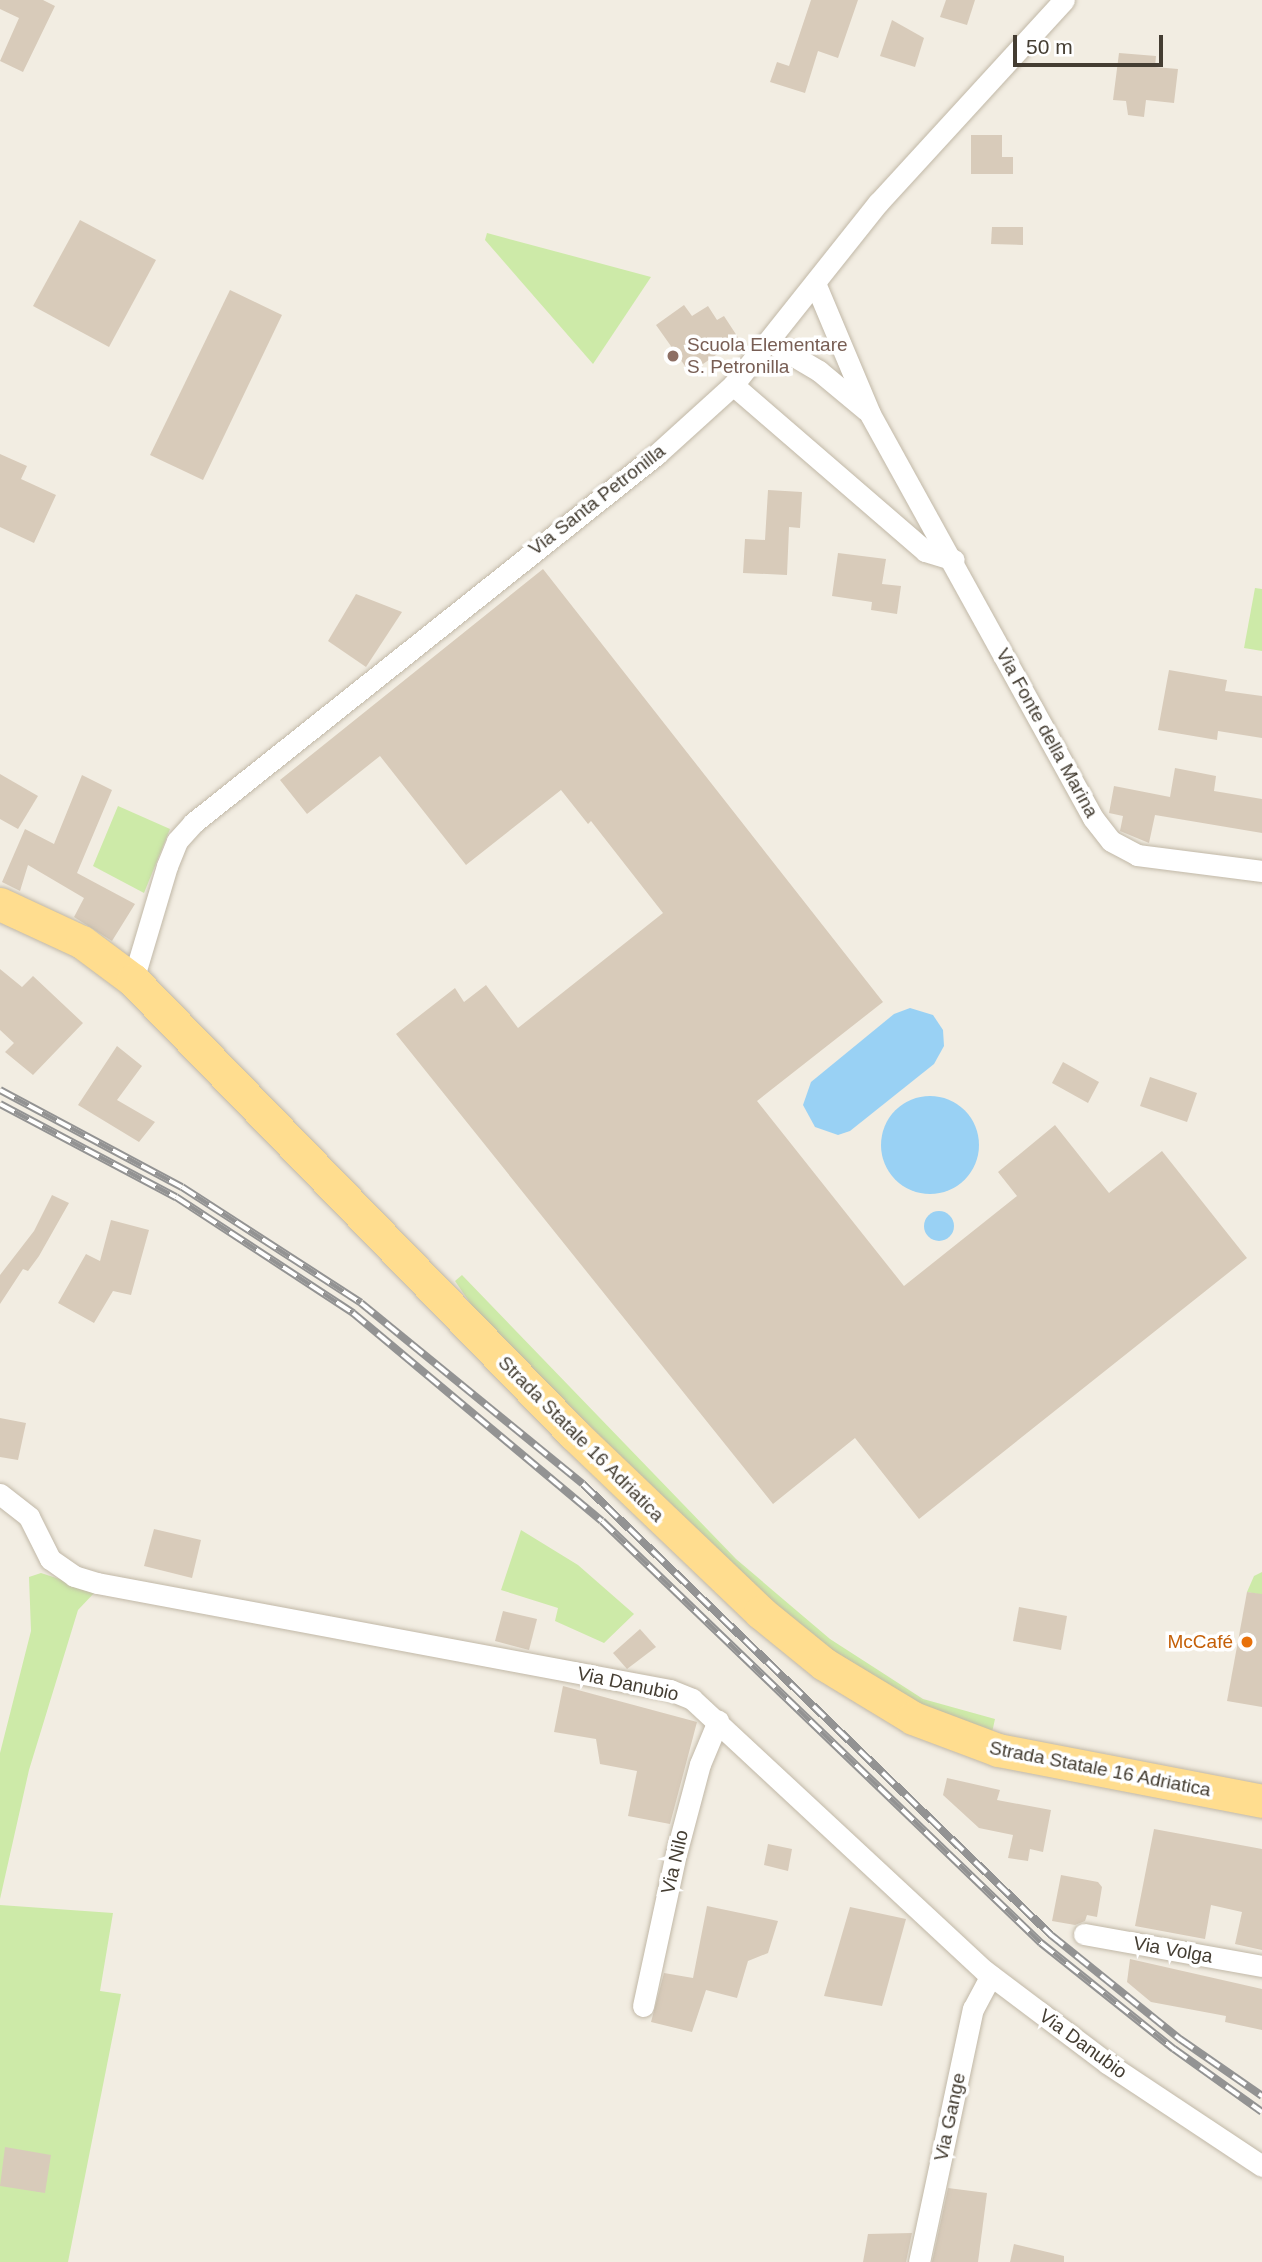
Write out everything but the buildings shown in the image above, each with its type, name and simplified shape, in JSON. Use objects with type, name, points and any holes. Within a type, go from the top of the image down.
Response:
[{"type":"main road","name":"Strada Statale 16 Adriatica","points":[[0,904],[82,943],[133,980],[575,1435],[746,1599],[809,1653],[899,1710],[984,1746],[1262,1801]]},
{"type":"street","name":"Via Santa Petronilla","points":[[133,980],[167,866],[177,841],[193,823],[657,454],[733,386],[953,117],[1064,0]]},
{"type":"street","name":"Via Fonte della Marina","points":[[815,283],[870,414],[954,560],[1093,818],[1111,841],[1137,855],[1262,871]]},
{"type":"street","name":"Via Fonte della Marina","points":[[770,342],[819,371],[870,414]]},
{"type":"street","points":[[733,386],[925,551],[954,560]]},
{"type":"street","name":"Via Danubio","points":[[0,1494],[29,1517],[50,1559],[75,1576],[97,1583],[670,1690],[700,1703],[991,1975],[1107,2063],[1262,2166]]},
{"type":"street","name":"Via Nilo","points":[[643,2007],[676,1854],[700,1764],[719,1721]]},
{"type":"street","name":"Via Volga","points":[[1084,1934],[1262,1966]]},
{"type":"street","name":"Via Gange","points":[[919,2262],[973,2009],[991,1975]]},
{"type":"green space","points":[[487,233],[651,277],[593,364],[485,240]]},
{"type":"green space","points":[[1255,588],[1262,589],[1262,651],[1244,648]]},
{"type":"green space","points":[[118,806],[170,829],[144,893],[93,866]]},
{"type":"green space","points":[[462,1275],[736,1559],[830,1639],[923,1699],[995,1719],[991,1737],[951,1726],[795,1632],[477,1313],[455,1281]]},
{"type":"green space","points":[[521,1530],[578,1565],[634,1614],[604,1643],[555,1621],[558,1608],[501,1590]]},
{"type":"green space","points":[[1262,1572],[1262,1595],[1247,1592],[1254,1576]]},
{"type":"green space","points":[[41,1573],[96,1591],[78,1610],[29,1770],[0,1899],[0,1753],[31,1631],[29,1577]]},
{"type":"green space","points":[[0,1905],[113,1913],[100,1991],[121,1994],[68,2262],[0,2262]]},
{"type":"water","points":[[910,1008],[933,1015],[943,1030],[944,1046],[934,1064],[850,1131],[838,1135],[815,1127],[803,1105],[811,1082],[894,1014]]},
{"type":"water","points":[[930,1096],[957,1104],[971,1118],[979,1145],[971,1172],[957,1186],[930,1194],[903,1186],[889,1172],[881,1145],[889,1118],[903,1104]]},
{"type":"water","points":[[939,1211],[950,1215],[954,1226],[950,1237],[939,1241],[928,1237],[924,1226],[928,1215]]},
{"type":"railway","points":[[0,1090],[182,1187],[361,1303],[583,1484],[1051,1935],[1180,2039],[1262,2096]]},
{"type":"railway","points":[[0,1104],[176,1197],[353,1313],[602,1521],[1041,1943],[1174,2049],[1262,2112]]},
{"type":"place","name":"Scuola Elementare S. Petronilla","points":[[673,356]]},
{"type":"place","name":"McCafé","points":[[1247,1642]]}]
